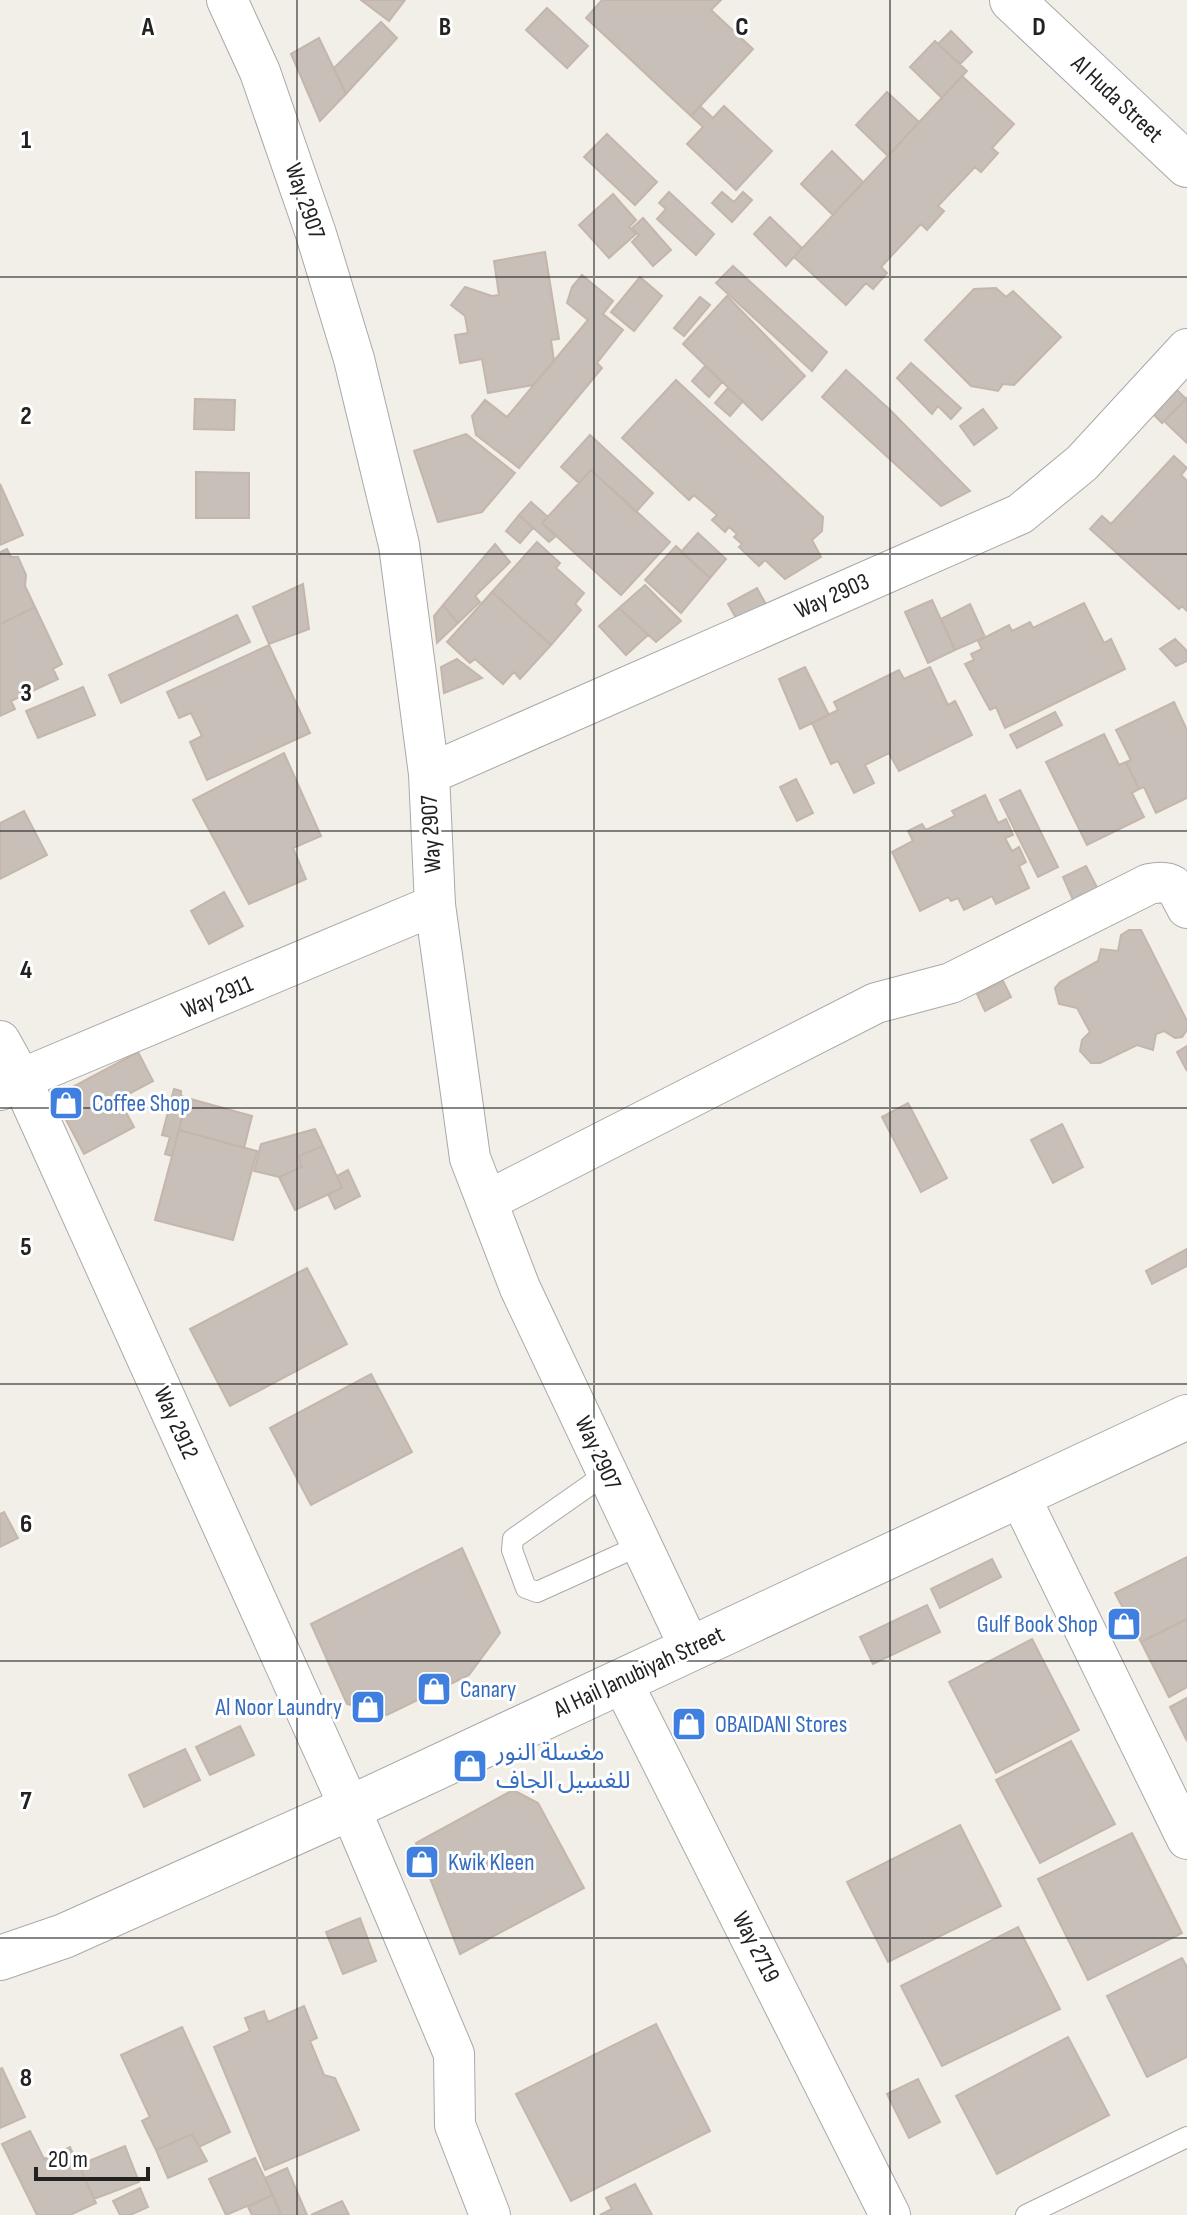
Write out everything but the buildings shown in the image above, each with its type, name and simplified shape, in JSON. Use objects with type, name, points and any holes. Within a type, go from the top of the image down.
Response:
[{"type":"street","name":"Way 2907","points":[[227,0],[260,72],[316,234],[354,359],[399,545],[429,774],[435,905],[470,1158],[520,1288],[690,1648]]},
{"type":"street","name":"Al Huda Street","points":[[1012,0],[1187,165]]},
{"type":"street","name":"Way 2903","points":[[429,774],[1020,514],[1082,463],[1187,349]]},
{"type":"street","points":[[487,1201],[876,1003],[951,983],[1149,884],[1163,881],[1176,888],[1187,908]]},
{"type":"street","name":"Way 2911","points":[[10,1084],[435,905]]},
{"type":"street","name":"Way 2912","points":[[0,1041],[10,1084],[350,1808],[454,2054],[455,2125],[490,2215]]},
{"type":"street","name":"Al Hail Janubiyah Street","points":[[0,1958],[64,1936],[350,1808],[1019,1495],[1185,1422]]},
{"type":"street","points":[[1019,1495],[1187,1839]]},
{"type":"street","name":"Way 2719","points":[[621,1680],[890,2215]]},
{"type":"lane","points":[[607,1473],[513,1539],[512,1550],[526,1588],[537,1592],[641,1545]]},
{"type":"lane","points":[[1026,2215],[1187,2137]]},
{"type":"place","name":"Coffee Shop","points":[[66,1103]]},
{"type":"place","name":"Gulf Book Shop","points":[[1124,1624]]},
{"type":"place","name":"Canary","points":[[434,1689]]},
{"type":"place","name":"Al Noor Laundry","points":[[368,1707]]},
{"type":"place","name":"OBAIDANI Stores","points":[[689,1724]]},
{"type":"place","name":"مغسلة النور للغسيل الجاف","points":[[470,1766]]},
{"type":"place","name":"Kwik Kleen","points":[[422,1862]]}]
